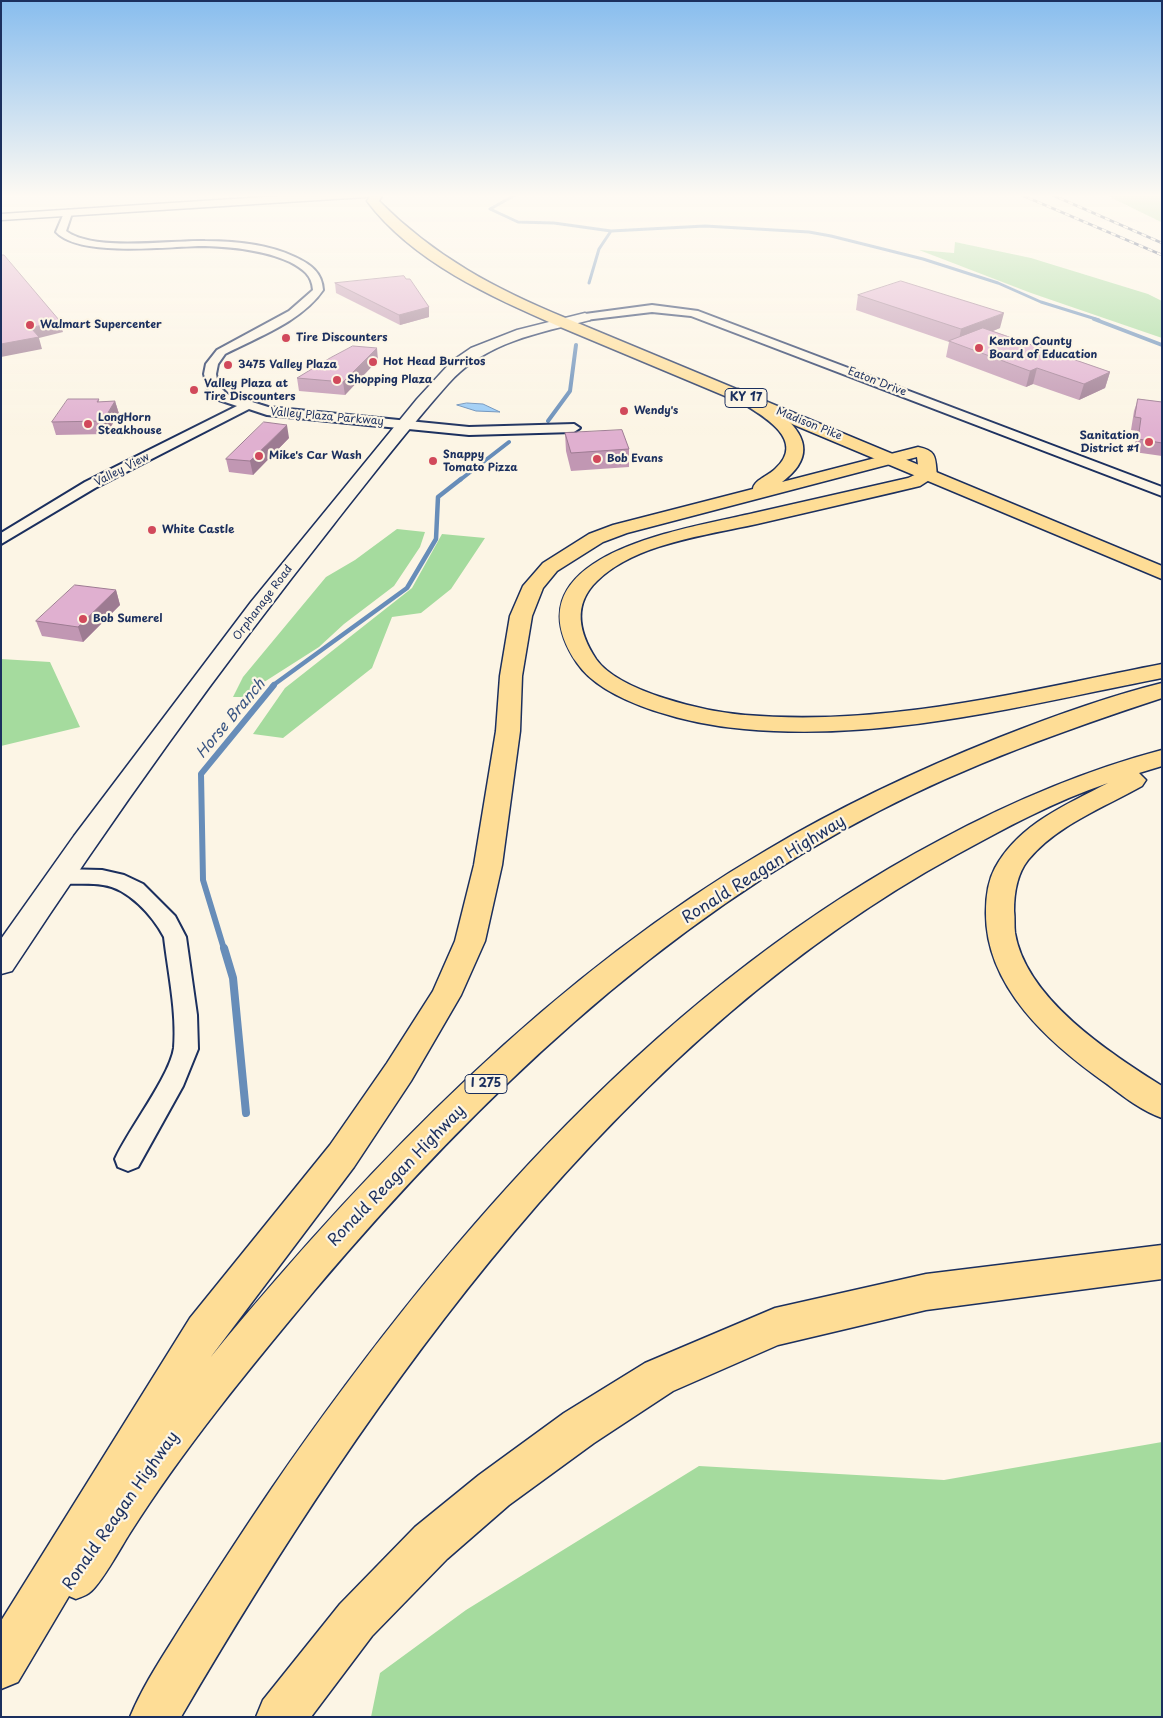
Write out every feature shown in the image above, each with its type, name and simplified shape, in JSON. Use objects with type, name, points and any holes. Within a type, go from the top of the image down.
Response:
[{"type":"main road","name":"Madison Pike","points":[[463,274],[479,284],[746,386],[838,418]]},
{"type":"main road","name":"Orphanage Road","points":[[1,963],[60,876],[144,759],[316,535],[445,377],[471,355],[515,336],[565,316],[585,317]]},
{"type":"main road","name":"Madison Pike","points":[[585,317],[912,456],[1162,555]]},
{"type":"main road","points":[[733,499],[760,488],[786,471],[793,462],[796,449],[794,436],[784,423],[746,386]]},
{"type":"main road","name":"Madison Pike","points":[[912,456],[1162,573]]},
{"type":"main road","points":[[1,1665],[204,1331],[342,1156],[399,1072],[446,995],[470,941],[488,865],[508,731],[511,676],[521,616],[533,586],[550,567],[596,538],[641,522],[912,456],[914,482],[640,547],[614,559],[592,574],[576,593],[568,614],[571,634],[592,669],[607,682],[670,710],[710,718],[769,724],[851,723],[956,712],[1149,684]]},
{"type":"main road","name":"Ronald Reagan Highway","points":[[1,1688],[152,1463],[291,1288],[405,1162],[550,1025],[595,986],[710,900],[810,838],[865,807],[943,770],[1149,684]]},
{"type":"main road","points":[[154,1717],[213,1617],[320,1454],[429,1307],[544,1172],[634,1078],[721,999],[769,961],[841,910],[893,877],[947,846],[1034,803],[1067,789],[1162,758]]},
{"type":"main road","points":[[1162,763],[1119,789],[1062,818],[1040,832],[1020,852],[1004,873],[999,926],[1006,958],[1043,1010],[1076,1043],[1162,1104]]},
{"type":"main road","points":[[280,1717],[356,1620],[431,1543],[494,1490],[540,1456],[579,1428],[659,1377],[775,1327],[926,1292],[1162,1262]]},
{"type":"street","name":"Valley Plaza Parkway","points":[[314,274],[318,281],[318,290],[313,298],[293,313],[221,352],[212,364],[210,374],[212,386],[223,397],[246,406],[267,411],[469,431],[574,428]]},
{"type":"street","name":"Eaton Drive","points":[[585,317],[646,307],[694,313],[1162,492]]},
{"type":"street","name":"Valley View","points":[[1,540],[23,524],[72,496],[246,406]]},
{"type":"street","points":[[60,876],[102,877],[116,880],[135,889],[167,922],[175,937],[185,1015],[186,1049],[174,1079],[128,1159]]},
{"type":"green space","points":[[982,274],[1084,274],[1148,294],[1162,301],[1162,338]]},
{"type":"green space","points":[[397,529],[425,532],[420,547],[394,586],[344,624],[319,647],[261,684],[253,693],[244,697],[233,697],[243,677],[326,577],[355,560]]},
{"type":"green space","points":[[442,534],[485,538],[451,589],[421,613],[392,617],[372,668],[283,738],[253,734],[285,688],[412,588]]},
{"type":"green space","points":[[1,659],[50,662],[80,727],[1,746]]},
{"type":"green space","points":[[1162,1442],[1162,1717],[371,1717],[380,1673],[466,1610],[699,1466],[944,1480]]},
{"type":"water","points":[[467,403],[483,404],[500,412],[476,411],[457,405]]},
{"type":"building","name":"Walmart Supercenter","points":[[1,274],[20,274],[59,320],[31,328],[39,337],[1,344]]},
{"type":"building","points":[[404,276],[406,279],[410,279],[429,307],[399,315],[335,283]]},
{"type":"building","points":[[901,281],[1004,313],[961,329],[858,295]]},
{"type":"building","points":[[983,328],[1110,372],[1084,384],[1037,368],[1030,371],[949,341]]},
{"type":"building","points":[[353,346],[377,348],[343,382],[297,378],[330,358]]},
{"type":"building","points":[[68,399],[99,399],[97,402],[115,401],[103,421],[52,422]]},
{"type":"building","points":[[1138,399],[1162,402],[1162,443],[1138,439],[1141,418],[1135,417]]},
{"type":"building","points":[[264,422],[287,425],[250,461],[226,459]]},
{"type":"building","points":[[622,430],[629,449],[571,453],[565,433]]},
{"type":"building","points":[[75,585],[116,590],[78,627],[36,621]]},
{"type":"waterway","name":"Horse Branch","points":[[589,283],[592,274]]},
{"type":"waterway","points":[[970,274],[998,283],[1041,302],[1099,320]]},
{"type":"waterway","points":[[1094,319],[1162,345]]},
{"type":"waterway","name":"Horse Branch","points":[[548,421],[570,391],[576,345]]},
{"type":"waterway","name":"Horse Branch","points":[[460,480],[509,442]]},
{"type":"waterway","name":"Horse Branch","points":[[272,686],[407,588],[436,539],[438,497],[461,479]]},
{"type":"waterway","name":"Horse Branch","points":[[224,949],[203,880],[201,774],[274,685]]},
{"type":"waterway","name":"Horse Branch","points":[[224,948],[233,978],[246,1113]]},
{"type":"place","name":"Walmart Supercenter","points":[[30,325]]},
{"type":"place","name":"Tire Discounters","points":[[286,338]]},
{"type":"place","name":"Kenton County Board of Education","points":[[979,348]]},
{"type":"place","name":"Hot Head Burritos","points":[[373,362]]},
{"type":"place","name":"3475 Valley Plaza","points":[[228,365]]},
{"type":"place","name":"Shopping Plaza","points":[[337,380]]},
{"type":"place","name":"Valley Plaza at Tire Discounters","points":[[194,390]]},
{"type":"place","name":"Wendy's","points":[[624,411]]},
{"type":"place","name":"LongHorn Steakhouse","points":[[88,424]]},
{"type":"place","name":"Sanitation District #1","points":[[1149,442]]},
{"type":"place","name":"Mike's Car Wash","points":[[259,456]]},
{"type":"place","name":"Bob Evans","points":[[597,459]]},
{"type":"place","name":"Snappy Tomato Pizza","points":[[433,461]]},
{"type":"place","name":"White Castle","points":[[152,530]]},
{"type":"place","name":"Bob Sumerel","points":[[83,619]]}]
